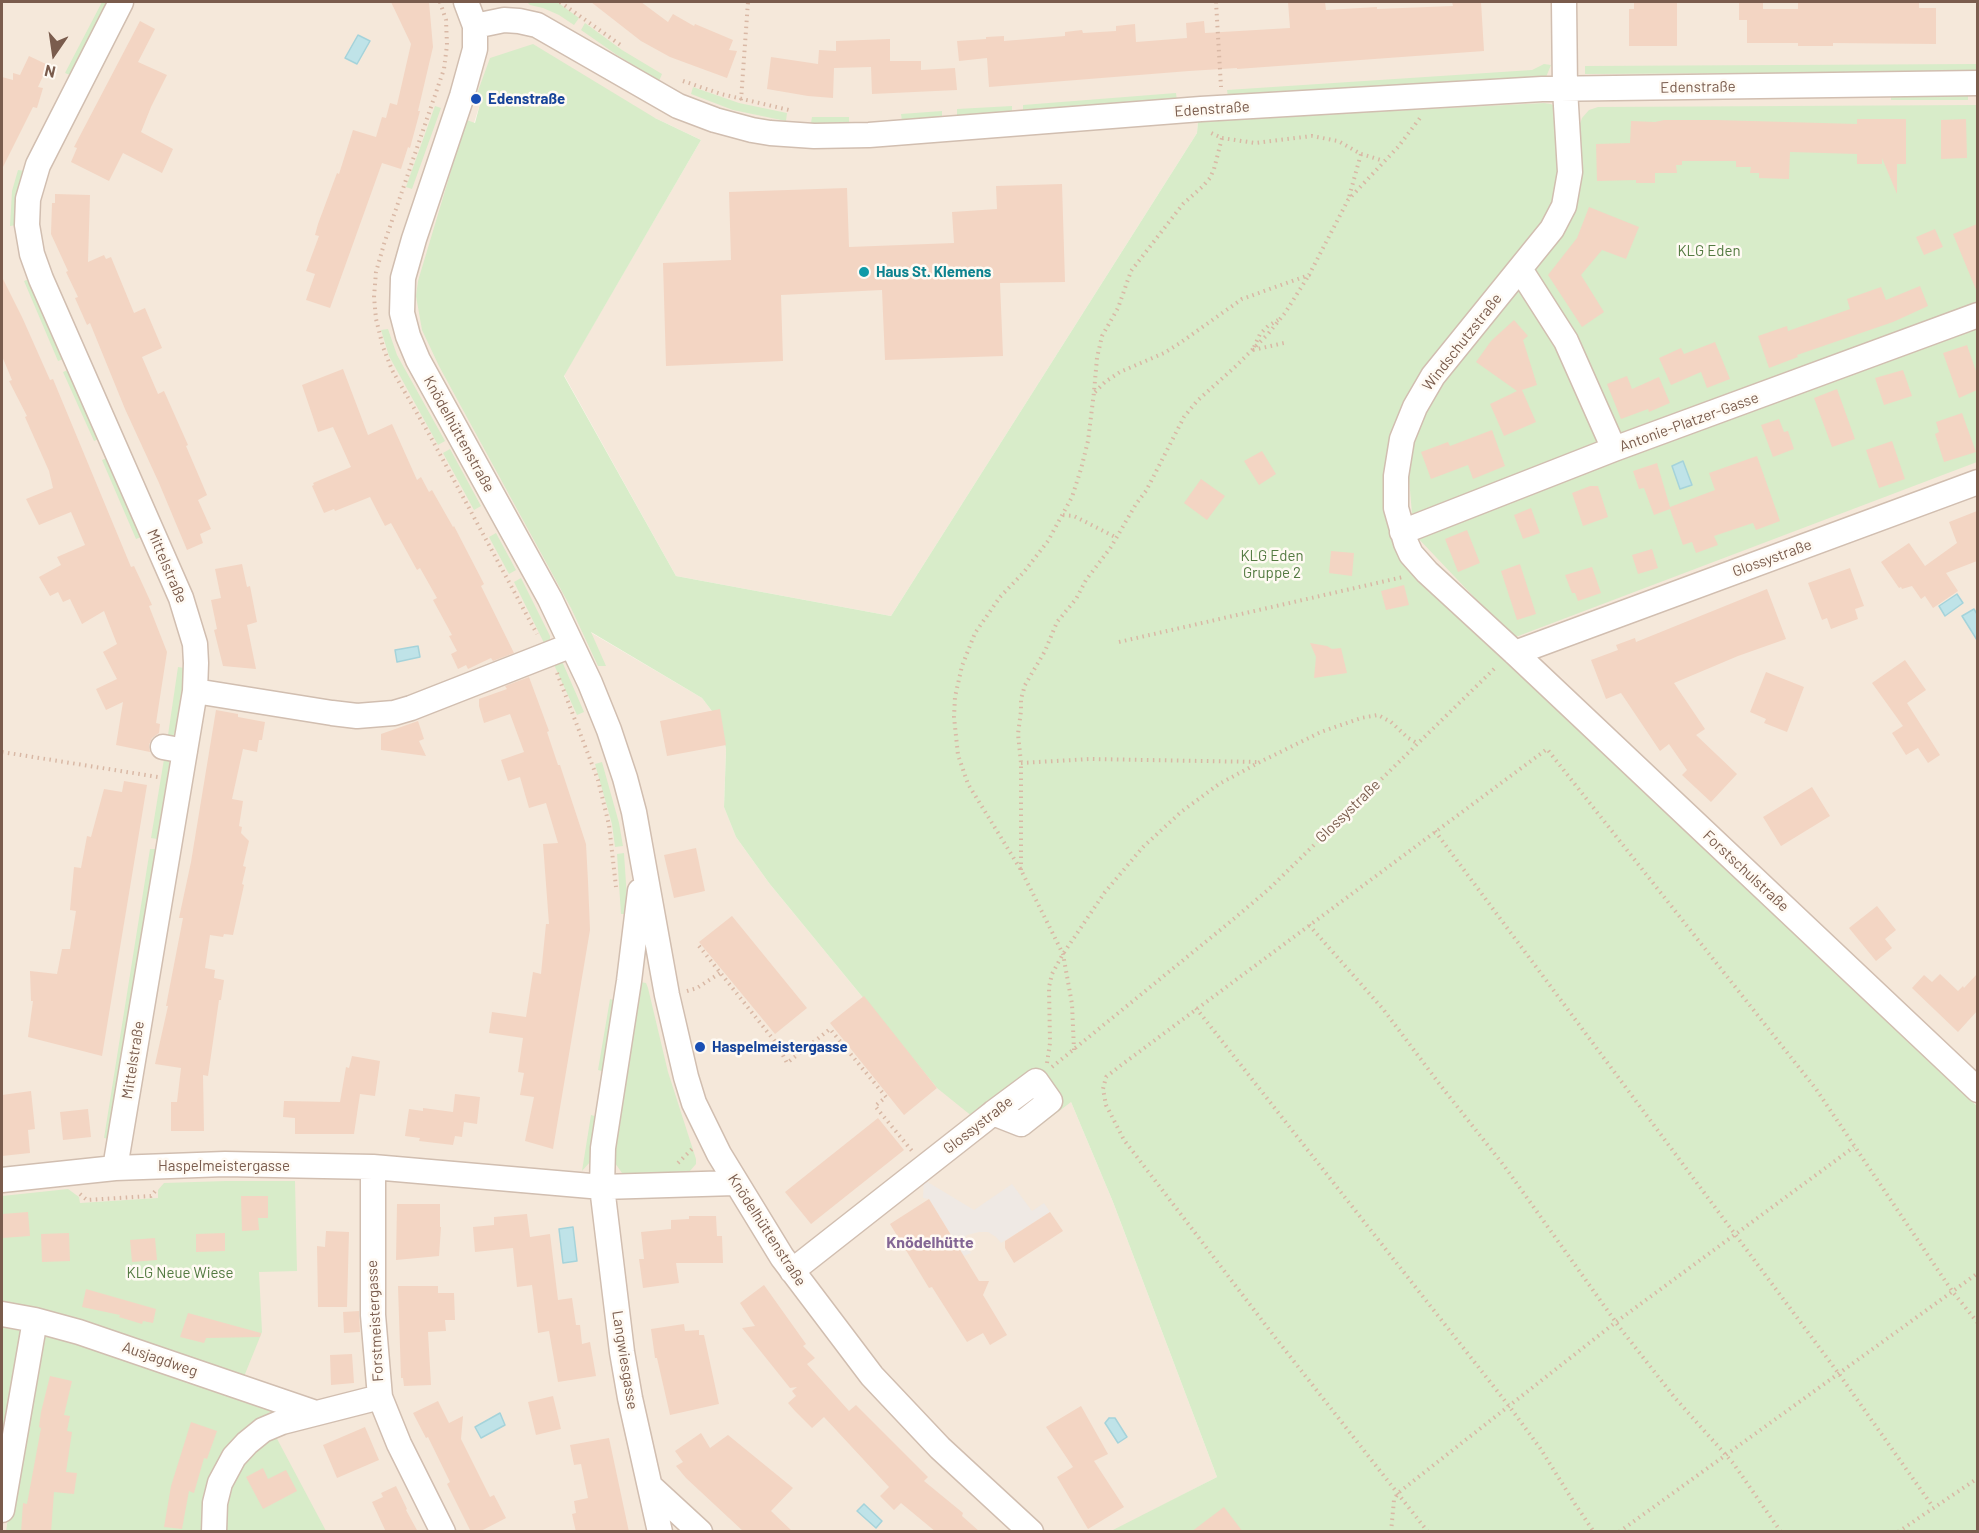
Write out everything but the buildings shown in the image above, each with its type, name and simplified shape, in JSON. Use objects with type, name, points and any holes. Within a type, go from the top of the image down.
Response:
[{"type":"street","name":"Mittelstraße","points":[[115,1168],[158,844],[174,749],[195,691],[187,662],[195,644],[172,602],[41,279],[27,225],[28,199],[38,165],[121,2]]},
{"type":"street","name":"Knödelhüttenstraße","points":[[466,2],[474,26],[475,49],[408,259],[401,291],[402,313],[408,336],[418,360],[523,549],[572,645],[609,730],[625,778],[642,853],[667,995],[694,1103],[735,1183],[792,1271],[872,1376],[971,1478],[1031,1532]]},
{"type":"street","name":"Windschutzstraße","points":[[1515,652],[1427,572],[1411,554],[1396,508],[1396,476],[1402,439],[1414,407],[1433,376],[1557,222],[1567,196],[1570,172],[1565,89],[1564,2]]},
{"type":"street","name":"Edenstraße","points":[[474,26],[504,20],[537,26],[678,106],[733,126],[789,135],[869,135],[1056,119],[1565,89],[1977,83]]},
{"type":"street","points":[[1520,269],[1566,341],[1614,449]]},
{"type":"street","name":"Antonie-Platzer-Gasse","points":[[1402,532],[1614,449],[1977,315]]},
{"type":"street","name":"Glossystraße","points":[[1515,652],[1977,482]]},
{"type":"street","points":[[195,691],[332,714],[375,716],[411,708],[572,645]]},
{"type":"street","name":"Forstschulstraße","points":[[1515,652],[1977,1090]]},
{"type":"street","name":"Knödelhüttenstraße","points":[[602,1187],[603,1148],[637,926],[642,853]]},
{"type":"street","name":"Glossystraße","points":[[792,1271],[1040,1077]]},
{"type":"street","name":"Haspelmeistergasse","points":[[2,1179],[115,1168],[225,1164],[373,1167],[602,1187],[735,1183]]},
{"type":"street","name":"Forstmeistergasse","points":[[373,1167],[373,1315],[380,1396],[399,1444],[443,1532]]},
{"type":"street","name":"Langwiesgasse","points":[[602,1187],[624,1363],[636,1428],[660,1532]]},
{"type":"street","name":"Ausjagdweg","points":[[2,1314],[35,1320],[112,1343],[316,1413]]},
{"type":"street","points":[[2,1510],[35,1320]]},
{"type":"street","points":[[214,1532],[215,1503],[220,1483],[240,1449],[263,1431],[282,1422],[380,1396]]},
{"type":"street","points":[[650,1486],[700,1532]]},
{"type":"path","points":[[440,2],[446,20],[447,45],[444,69],[376,272],[374,297],[376,319],[392,370],[463,496],[554,667],[598,780],[609,825],[617,897]]},
{"type":"path","points":[[560,2],[627,49]]},
{"type":"path","points":[[682,80],[741,100],[748,2]]},
{"type":"path","points":[[1216,2],[1222,95]]},
{"type":"path","points":[[1348,200],[1409,132],[1437,96]]},
{"type":"path","points":[[1200,128],[1222,138],[1255,143],[1312,136],[1338,141],[1360,154],[1384,161]]},
{"type":"path","points":[[1074,1050],[1072,1004],[1063,954],[1021,870],[972,791],[962,769],[955,736],[956,697],[964,658],[984,618],[1048,541],[1072,497],[1088,441],[1099,346],[1118,308],[1131,271],[1183,204],[1210,178],[1222,138]]},
{"type":"path","points":[[1021,870],[1018,734],[1024,685],[1045,651],[1057,622],[1076,599],[1086,580],[1117,538],[1156,473],[1190,409],[1252,351],[1281,318],[1309,275],[1348,200],[1360,154]]},
{"type":"path","points":[[1094,392],[1120,372],[1164,353],[1180,343],[1242,299],[1309,275]]},
{"type":"path","points":[[1252,351],[1284,343]]},
{"type":"path","points":[[1063,515],[1074,516],[1117,538]]},
{"type":"path","points":[[1119,642],[1427,572]]},
{"type":"path","name":"Glossystraße","points":[[1040,1077],[1269,889],[1499,664],[1515,652]]},
{"type":"path","points":[[1040,1077],[1050,1043],[1049,987],[1052,974],[1105,892],[1143,847],[1219,784],[1320,732],[1361,718],[1378,716],[1391,722],[1417,743]]},
{"type":"path","points":[[157,787],[159,777],[174,749]]},
{"type":"path","points":[[1428,1532],[1124,1140],[1106,1105],[1103,1089],[1106,1077],[1196,1008],[1547,749],[1816,1089],[1952,1291],[1977,1323]]},
{"type":"path","points":[[2,752],[159,777]]},
{"type":"path","points":[[1020,764],[1090,759],[1260,762]]},
{"type":"path","points":[[1435,831],[1839,1374],[1933,1507]]},
{"type":"path","points":[[1309,925],[1383,1009],[1505,1167],[1616,1322],[1675,1398],[1725,1455],[1781,1532]]},
{"type":"path","points":[[699,946],[777,1044],[786,1062],[830,1029],[886,1097],[875,1106],[925,1167]]},
{"type":"path","points":[[667,995],[697,988],[720,973]]},
{"type":"path","points":[[1196,1008],[1509,1406],[1540,1448],[1594,1532]]},
{"type":"path","points":[[1391,1532],[1394,1500],[1398,1492],[1616,1322],[1854,1147]]},
{"type":"path","points":[[79,1193],[87,1200],[151,1196],[157,1188]]},
{"type":"path","points":[[1619,1532],[1977,1273]]},
{"type":"path","points":[[1898,1532],[1977,1479]]},
{"type":"shaded area","points":[[2,2],[1977,2],[1977,1106],[1538,684],[1031,744],[1551,104],[1198,121],[1197,133],[891,616],[676,576],[564,375],[701,140],[655,118],[475,102],[480,104],[474,123],[590,632],[702,698],[721,723],[726,750],[724,807],[736,837],[769,883],[937,1088],[1071,1102],[1113,1202],[1217,1477],[1111,1532],[2,1532]]},
{"type":"shaded area","points":[[924,1177],[926,1181],[974,1210],[1012,1184],[1032,1211],[1044,1203],[1050,1212],[1001,1243],[988,1232],[967,1235],[963,1239],[971,1253],[964,1256],[929,1199],[923,1198]]},
{"type":"green space","points":[[102,2],[108,2],[70,75],[65,73]]},
{"type":"green space","points":[[527,2],[557,2],[579,18],[574,25],[559,15]]},
{"type":"green space","points":[[585,23],[622,50],[662,74],[659,81],[581,30]]},
{"type":"green space","name":"KLG Eden Gruppe 2","points":[[533,44],[655,118],[701,140],[564,376],[676,576],[891,616],[1197,133],[1198,121],[1544,103],[1557,108],[1560,186],[1550,219],[1391,445],[1421,582],[1489,646],[1538,684],[1977,1106],[1977,1531],[1111,1531],[1217,1477],[1113,1202],[1071,1102],[1025,1137],[973,1117],[937,1088],[769,883],[736,837],[724,807],[726,750],[721,723],[702,698],[591,632],[606,666],[598,666],[571,608],[439,366],[422,330],[416,296],[418,281],[456,154],[464,119],[475,123],[480,104],[474,102],[490,58]]},
{"type":"green space","points":[[1544,64],[1551,65],[1546,77],[1228,97],[1227,90],[1532,70]]},
{"type":"green space","points":[[1977,64],[1978,72],[1585,74],[1585,66]]},
{"type":"green space","points":[[693,87],[739,103],[787,113],[786,121],[733,110],[691,94]]},
{"type":"green space","points":[[1176,93],[1177,101],[1023,112],[1023,105]]},
{"type":"green space","points":[[1968,93],[1968,100],[1891,100],[1891,94]]},
{"type":"green space","name":"KLG Eden","points":[[1977,105],[1977,304],[1618,438],[1530,271],[1579,170],[1579,127],[1582,118],[1589,110],[1598,107]]},
{"type":"green space","points":[[435,106],[441,108],[412,189],[406,187]]},
{"type":"green space","points":[[1012,106],[1012,113],[957,116],[957,109]]},
{"type":"green space","points":[[942,111],[942,118],[902,121],[901,114]]},
{"type":"green space","points":[[812,117],[849,117],[849,124],[811,123]]},
{"type":"green space","points":[[18,170],[25,171],[17,225],[10,226],[12,191]]},
{"type":"green space","points":[[29,279],[63,359],[58,361],[24,281]]},
{"type":"green space","points":[[1519,285],[1566,357],[1601,443],[1412,514],[1409,478],[1411,449],[1429,397]]},
{"type":"green space","points":[[1977,326],[1977,462],[1513,638],[1415,535]]},
{"type":"green space","points":[[388,329],[397,355],[445,441],[438,445],[389,356],[381,330]]},
{"type":"green space","points":[[68,370],[99,439],[94,441],[63,372]]},
{"type":"green space","points":[[450,449],[481,506],[474,510],[443,453]]},
{"type":"green space","points":[[107,458],[141,537],[136,539],[102,460]]},
{"type":"green space","points":[[496,533],[516,570],[509,574],[489,537]]},
{"type":"green space","points":[[521,578],[550,636],[550,644],[546,647],[514,582]]},
{"type":"green space","points":[[551,658],[561,659],[584,712],[577,715]]},
{"type":"green space","points":[[178,667],[184,668],[184,677],[173,743],[167,742]]},
{"type":"green space","points":[[165,753],[171,754],[157,839],[151,838]]},
{"type":"green space","points":[[602,762],[623,846],[615,847],[612,824],[595,764]]},
{"type":"green space","points":[[150,849],[156,849],[109,1139],[104,1138]]},
{"type":"green space","points":[[624,853],[628,914],[621,914],[617,854]]},
{"type":"green space","points":[[640,982],[646,983],[648,988],[668,1072],[696,1159],[696,1164],[689,1172],[628,1175],[622,1173],[615,1163],[614,1156]]},
{"type":"green space","points":[[610,999],[617,1001],[605,1072],[598,1070]]},
{"type":"green space","points":[[591,1115],[598,1117],[590,1162],[582,1171]]},
{"type":"green space","name":"KLG Neue Wiese","points":[[295,1181],[297,1271],[259,1272],[262,1332],[243,1379],[2,1305],[2,1196],[68,1189],[79,1197],[80,1203],[158,1198],[158,1190],[164,1183]]},
{"type":"green space","points":[[2,1322],[23,1329],[2,1471]]},
{"type":"green space","points":[[46,1332],[273,1409],[238,1443],[208,1531],[6,1532],[38,1338]]},
{"type":"green space","points":[[275,1435],[326,1531],[222,1532],[221,1522],[237,1464]]},
{"type":"water","points":[[358,35],[370,41],[357,64],[345,58]]},
{"type":"water","points":[[1683,461],[1692,485],[1680,489],[1672,466]]},
{"type":"water","points":[[1957,594],[1963,603],[1945,616],[1939,606]]},
{"type":"water","points":[[1974,609],[1977,614],[1977,640],[1962,616]]},
{"type":"water","points":[[418,646],[420,657],[397,662],[395,650]]},
{"type":"water","points":[[573,1227],[577,1261],[563,1263],[559,1229]]},
{"type":"water","points":[[500,1413],[505,1425],[481,1438],[475,1427]]},
{"type":"water","points":[[1109,1418],[1115,1418],[1127,1437],[1118,1443],[1105,1423]]},
{"type":"water","points":[[864,1504],[882,1521],[876,1528],[857,1511]]},
{"type":"place","name":"Edenstraße","points":[[476,99]]},
{"type":"place","name":"Haus St. Klemens","points":[[864,272]]},
{"type":"place","name":"Haspelmeistergasse","points":[[700,1047]]},
{"type":"district","name":"Knödelhütte","points":[[930,1243]]}]
